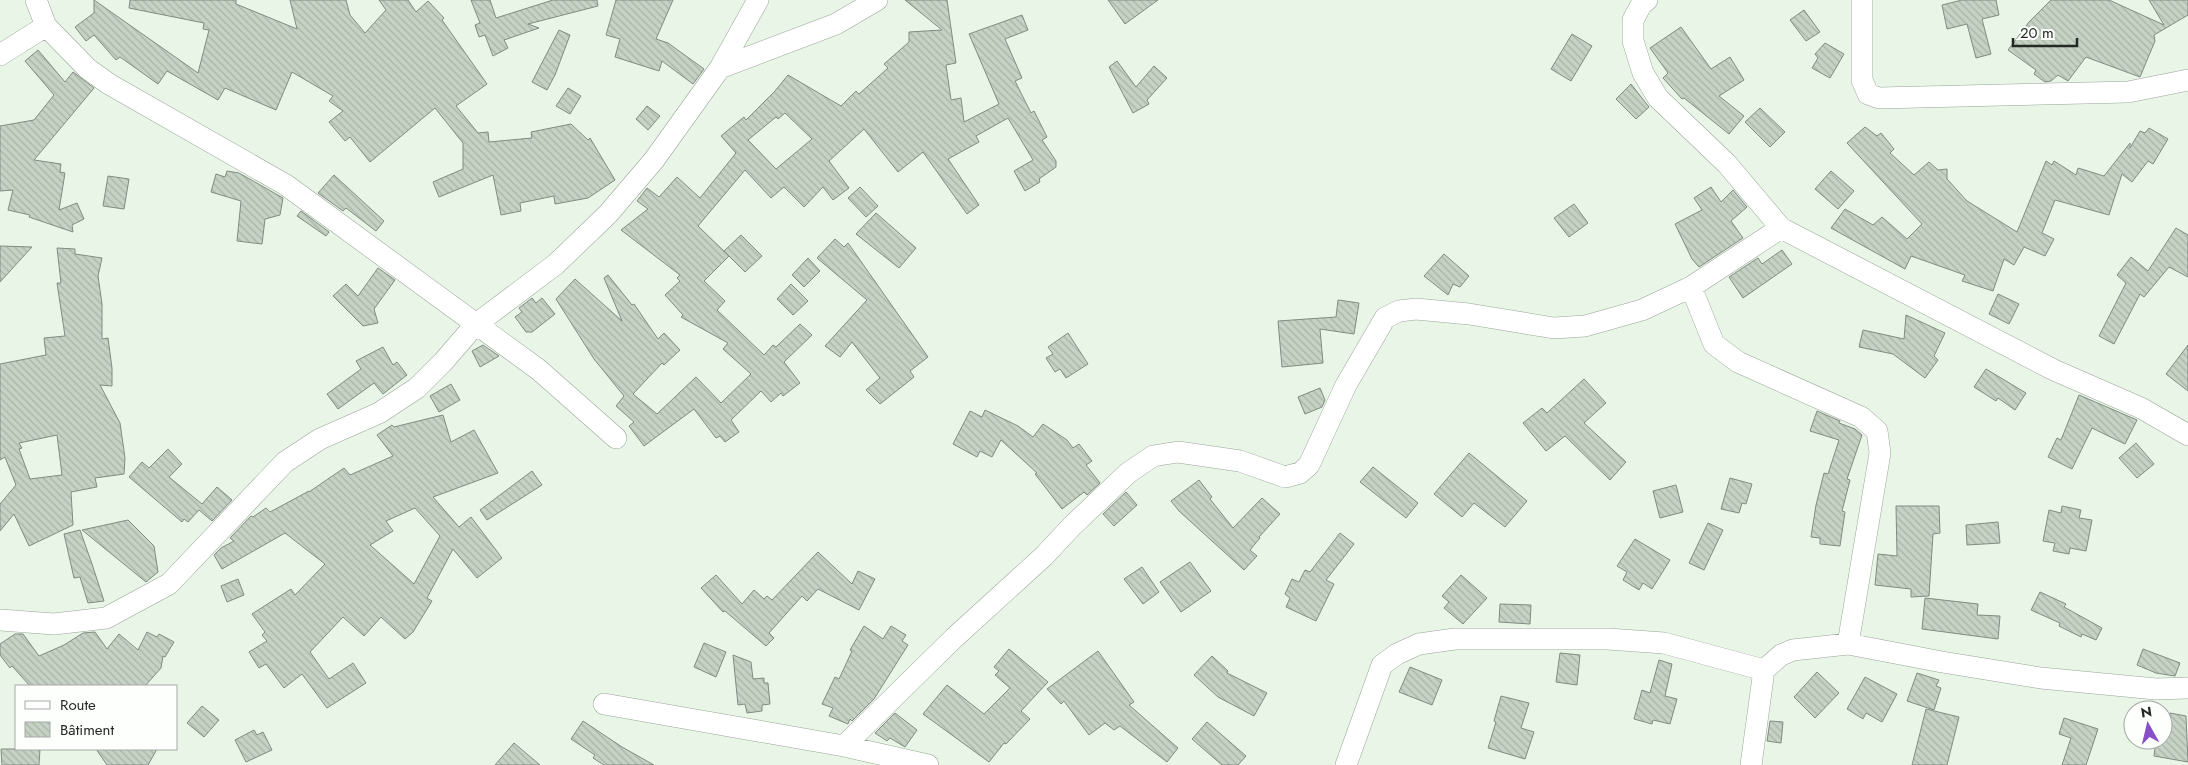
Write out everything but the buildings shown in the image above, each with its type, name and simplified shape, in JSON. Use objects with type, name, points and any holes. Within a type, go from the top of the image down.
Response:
[{"type":"street","points":[[36,0],[46,26],[88,69],[109,84],[286,185],[539,370],[616,438]]},
{"type":"street","points":[[0,620],[54,624],[106,618],[169,584],[285,462],[320,439],[378,413],[417,388],[443,362],[475,325],[556,264],[608,214],[654,160],[720,68],[758,0]]},
{"type":"street","points":[[720,68],[836,24],[877,0]]},
{"type":"street","points":[[1647,0],[1641,5],[1634,20],[1633,41],[1643,74],[1658,98],[1726,164],[1781,228],[2054,370],[2141,408],[2188,435]]},
{"type":"street","points":[[1862,0],[1862,80],[1868,94],[1880,98],[2128,92],[2188,80]]},
{"type":"street","points":[[0,55],[46,26]]},
{"type":"street","points":[[844,746],[954,638],[1044,556],[1079,519],[1128,473],[1153,456],[1178,452],[1240,461],[1285,477],[1300,473],[1309,465],[1346,385],[1385,318],[1399,311],[1416,309],[1469,314],[1554,328],[1585,326],[1642,310],[1691,287],[1781,228]]},
{"type":"street","points":[[1691,287],[1714,344],[1738,362],[1861,417],[1877,431],[1880,452],[1848,644]]},
{"type":"street","points":[[1346,765],[1382,665],[1397,654],[1419,644],[1455,639],[1608,639],[1664,643],[1764,670]]},
{"type":"street","points":[[1751,765],[1764,670],[1781,655],[1793,650],[1848,644],[2041,678],[2156,689],[2188,688]]},
{"type":"street","points":[[604,704],[844,746],[928,765]]}]
